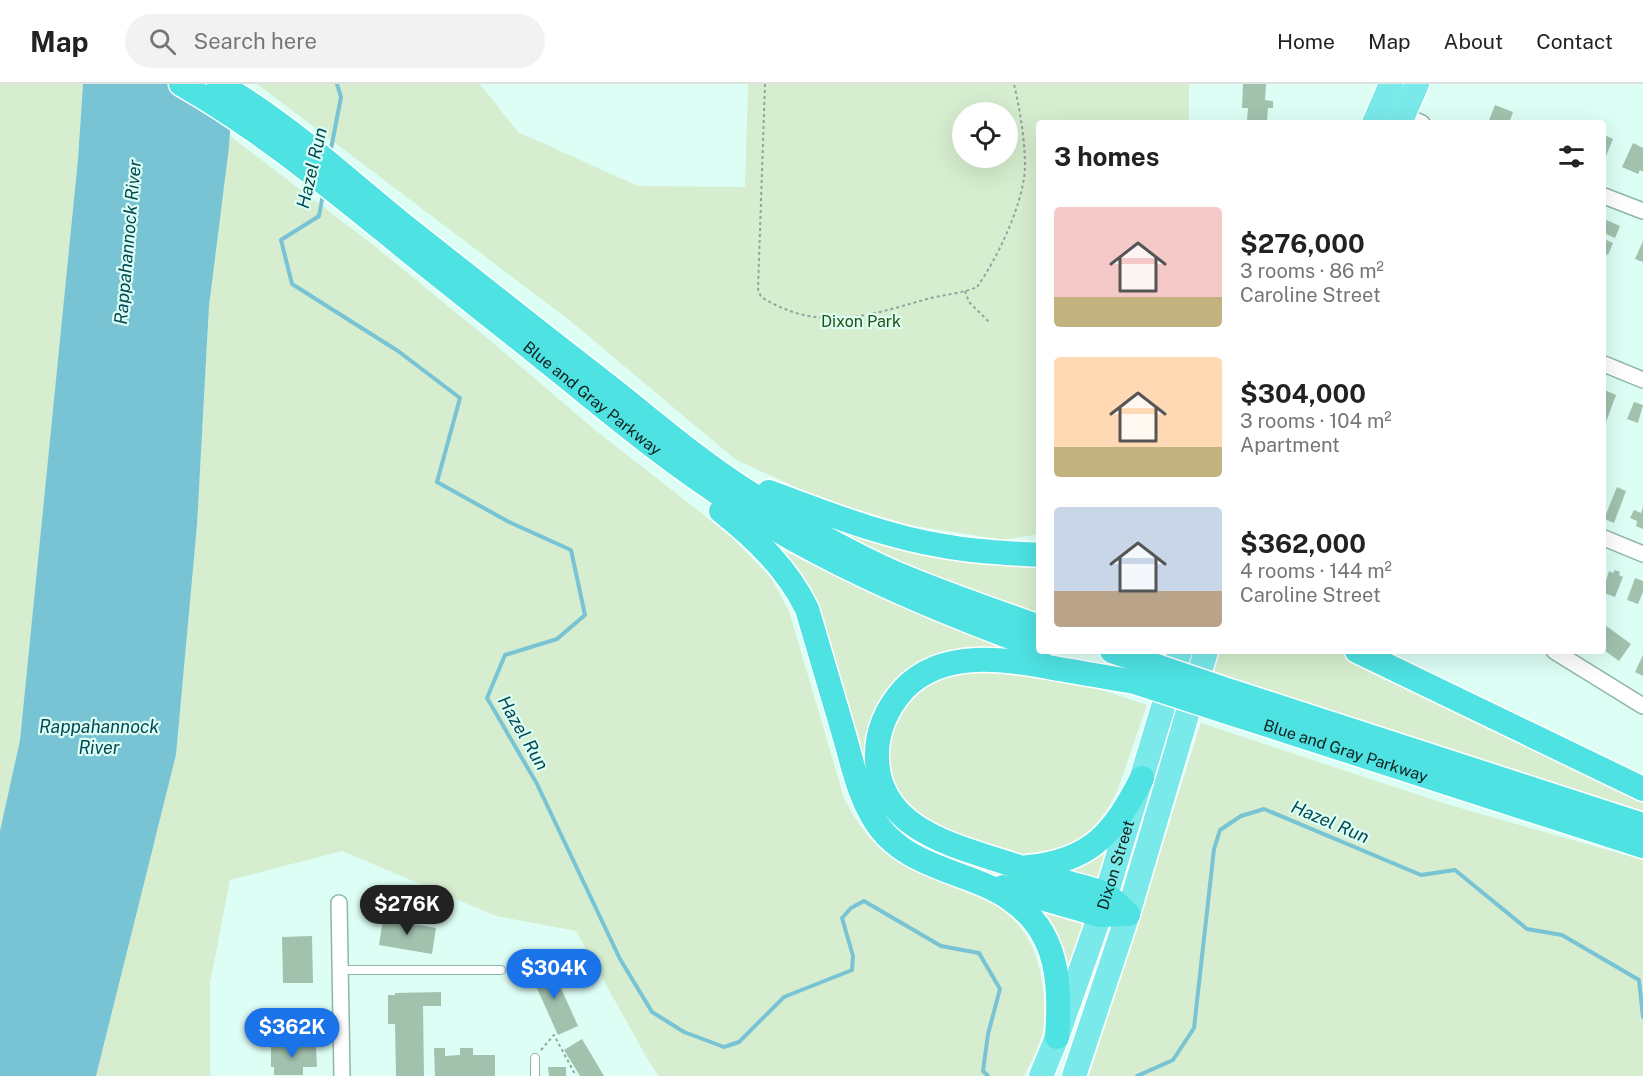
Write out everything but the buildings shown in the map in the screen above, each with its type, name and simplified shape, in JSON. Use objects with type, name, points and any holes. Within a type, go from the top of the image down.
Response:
[{"type":"highway","name":"Blue and Gray Parkway","points":[[182,84],[265,137],[382,219],[720,474],[859,556],[968,602],[1036,626]]},
{"type":"highway","name":"Blue and Gray Parkway","points":[[219,84],[287,130],[382,219],[628,427],[705,485],[755,518],[807,548],[904,596],[1036,646]]},
{"type":"highway","points":[[628,427],[770,554],[786,572],[807,609],[863,800],[882,831],[917,859],[969,879],[1011,899],[1037,924],[1048,943],[1058,976],[1060,999],[1057,1037]]},
{"type":"highway","points":[[720,474],[850,522],[892,534],[968,550],[1036,554]]},
{"type":"highway","name":"Blue and Gray Parkway","points":[[1061,654],[1138,672],[1227,701],[1643,846]]},
{"type":"highway","name":"Blue and Gray Parkway","points":[[1116,654],[1138,672]]},
{"type":"highway","points":[[1364,654],[1643,789]]},
{"type":"highway","points":[[1128,914],[1023,868],[939,841],[922,832],[897,810],[887,796],[877,764],[876,748],[879,731],[895,700],[921,675],[933,668],[966,661],[1013,661],[1138,672]]},
{"type":"highway","name":"Blue and Gray Parkway","points":[[1227,701],[1643,825]]},
{"type":"highway","points":[[1023,868],[1066,861],[1097,843],[1116,822],[1142,778]]},
{"type":"highway","points":[[969,879],[1104,905]]},
{"type":"main road","points":[[1409,120],[1417,84]]},
{"type":"main road","name":"Dixon Street","points":[[1041,1076],[1104,905],[1179,654]]},
{"type":"main road","name":"Dixon Street","points":[[1074,1076],[1128,914],[1205,654]]},
{"type":"street","points":[[1382,104],[1409,120]]},
{"type":"street","points":[[1606,197],[1643,211]]},
{"type":"street","points":[[1606,365],[1643,380]]},
{"type":"street","points":[[1606,539],[1643,554]]},
{"type":"street","points":[[1559,654],[1643,706]]},
{"type":"street","points":[[339,903],[342,1076]]},
{"type":"lane","points":[[340,970],[501,970]]},
{"type":"lane","points":[[535,1058],[536,1076]]},
{"type":"path","points":[[765,84],[758,289],[761,297],[771,303],[801,314],[834,319],[869,315],[977,287],[1005,236],[1019,198],[1025,169],[1023,139],[1014,84]]},
{"type":"path","points":[[965,291],[969,302],[990,323]]},
{"type":"path","points":[[535,1058],[554,1035],[576,1076]]},
{"type":"green space","points":[[0,84],[83,84],[78,159],[20,740],[0,831]]},
{"type":"green space","name":"Dixon Park","points":[[257,84],[480,84],[518,132],[638,186],[745,187],[748,84],[1189,84],[1189,120],[1036,120],[1036,535],[1005,540],[909,525],[820,498],[736,460],[568,319]]},
{"type":"green space","points":[[230,136],[372,244],[595,430],[732,537],[771,578],[789,611],[844,798],[858,822],[874,843],[895,860],[920,873],[973,890],[1008,914],[1028,939],[1039,968],[1044,1020],[1039,1043],[1024,1076],[659,1076],[576,931],[496,916],[342,851],[230,880],[210,983],[210,1076],[96,1076],[176,755],[197,525],[209,306]]},
{"type":"green space","points":[[822,525],[1036,564],[1036,615],[984,596],[875,551]]},
{"type":"green space","points":[[782,550],[892,602],[1006,648],[1005,655],[889,697],[888,809],[1088,902],[939,857],[906,840],[880,811],[857,743],[820,610],[803,578]]},
{"type":"green space","points":[[1215,654],[1347,654],[1643,798],[1643,811],[1573,791],[1210,670]]},
{"type":"green space","points":[[978,668],[1083,684],[1147,705],[1118,789],[1107,810],[1080,840],[1058,851],[1034,857],[1009,854],[951,837],[903,805],[888,773],[890,715],[915,685]]},
{"type":"green space","points":[[1201,723],[1446,804],[1643,860],[1643,1076],[1089,1076]]},
{"type":"green space","points":[[1161,751],[1159,780],[1125,885],[1121,889],[1119,888]]},
{"type":"green space","points":[[1117,831],[1102,883],[1063,870]]},
{"type":"green space","points":[[1026,899],[1088,918],[1066,1000]]},
{"type":"water","name":"Rappahannock River","points":[[83,84],[233,84],[229,147],[209,306],[197,525],[176,755],[96,1076],[0,1076],[0,831],[20,740],[78,159]]},
{"type":"waterway","name":"Hazel Run","points":[[330,154],[341,97],[337,84]]},
{"type":"waterway","name":"Hazel Run","points":[[323,194],[319,216],[281,240],[292,284],[398,351],[460,398],[437,482],[509,522],[571,550],[585,615],[557,639],[505,655],[487,698],[537,784],[620,959],[652,1012],[684,1032],[724,1047],[739,1042],[784,997],[852,970],[853,956],[842,918],[851,908],[864,901],[941,946],[979,953],[1000,989],[988,1034],[983,1071],[988,1076]]},
{"type":"waterway","name":"Hazel Run","points":[[1137,1076],[1173,1060],[1194,1028],[1214,849],[1220,830],[1241,816],[1264,809],[1421,875],[1455,870],[1527,929],[1562,935],[1639,980],[1643,1017]]}]
